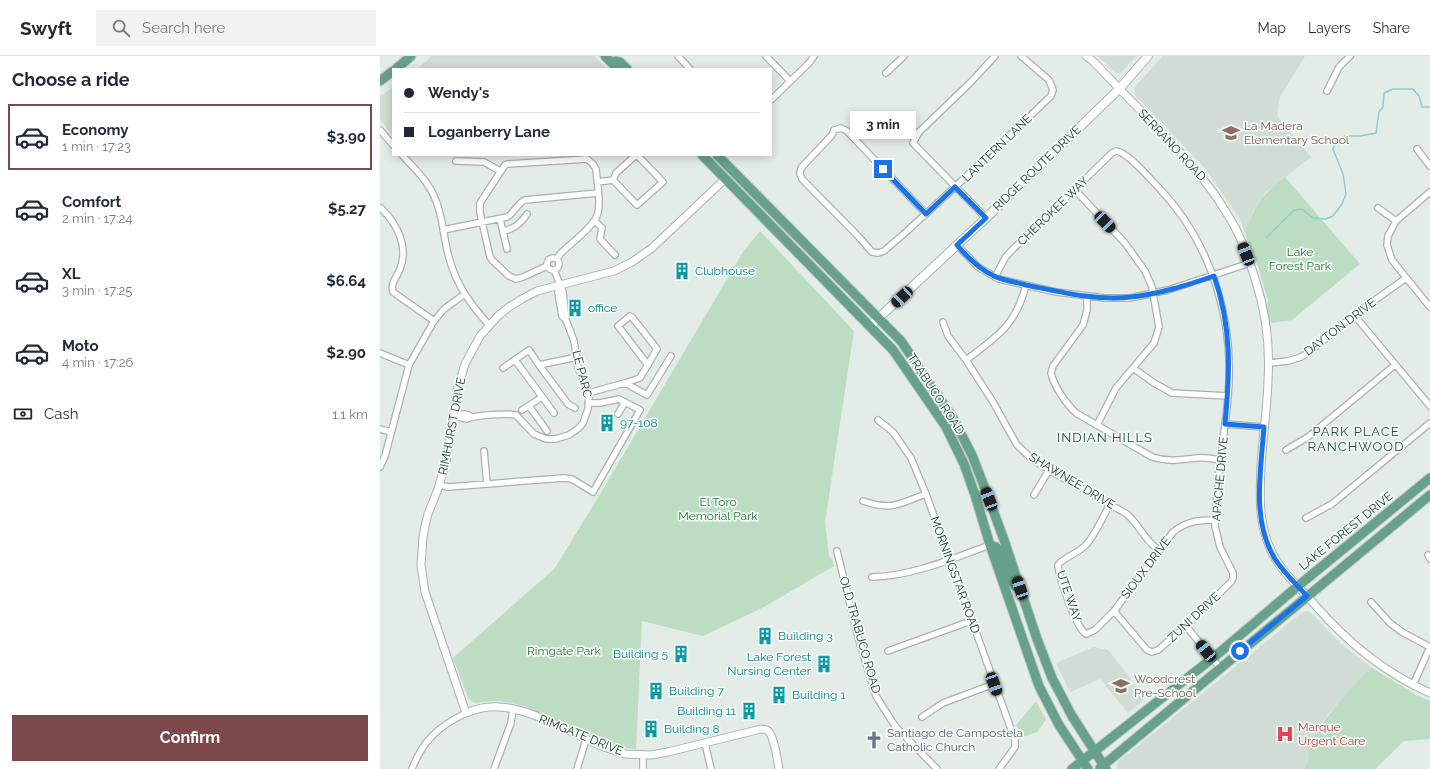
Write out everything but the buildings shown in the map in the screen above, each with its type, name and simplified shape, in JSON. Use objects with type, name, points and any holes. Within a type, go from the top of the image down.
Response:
[{"type":"main road","points":[[397,68],[411,56]]},
{"type":"main road","points":[[621,56],[633,68]]},
{"type":"main road","name":"RIDGE ROUTE DRIVE","points":[[870,326],[986,218],[1120,88],[1148,56]]},
{"type":"main road","points":[[611,63],[616,60],[626,68]]},
{"type":"main road","points":[[380,81],[392,72]]},
{"type":"main road","name":"TRABUCO ROAD","points":[[703,156],[893,350],[946,427],[964,464],[1039,686],[1059,724],[1088,769]]},
{"type":"main road","points":[[713,156],[724,171],[725,179],[736,183],[759,204],[766,205]]},
{"type":"main road","name":"TRABUCO ROAD","points":[[718,156],[901,341],[953,418],[972,455],[986,491],[1052,678],[1102,768]]},
{"type":"main road","points":[[794,249],[804,253],[822,269],[831,270]]},
{"type":"main road","name":"LAKE FOREST DRIVE","points":[[1072,769],[1212,659],[1298,586],[1430,478]]},
{"type":"main road","name":"LAKE FOREST DRIVE","points":[[1102,768],[1220,668],[1430,495]]},
{"type":"main road","points":[[990,544],[1000,551],[1012,582],[1015,586],[1020,588]]},
{"type":"street","points":[[678,56],[689,68]]},
{"type":"street","points":[[766,56],[790,81]]},
{"type":"street","points":[[772,99],[809,63],[814,56]]},
{"type":"street","points":[[886,73],[904,56]]},
{"type":"street","points":[[986,218],[913,143],[919,132],[995,56]]},
{"type":"street","name":"LANTERN LANE","points":[[926,214],[847,131],[841,128],[834,130],[832,135],[801,168],[800,174],[802,179],[872,252],[878,254],[884,251],[926,214],[1051,96],[1053,90],[1049,80],[1021,56]]},
{"type":"street","name":"SERRANO ROAD","points":[[1086,56],[1120,88],[1196,168],[1235,227],[1250,263],[1263,306],[1269,363],[1260,500],[1262,526],[1270,549],[1275,558],[1298,586],[1342,635],[1382,666],[1413,685],[1430,693]]},
{"type":"street","points":[[1327,91],[1339,67],[1350,56]]},
{"type":"street","points":[[380,130],[392,144]]},
{"type":"street","points":[[1417,149],[1430,166]]},
{"type":"street","name":"CHEROKEE WAY","points":[[995,277],[1004,258],[1116,150]]},
{"type":"street","name":"APACHE DRIVE","points":[[1116,150],[1125,153],[1176,208],[1201,247],[1214,276],[1224,312],[1230,357],[1228,396],[1215,520],[1218,540],[1232,572],[1233,578]]},
{"type":"street","points":[[403,156],[428,184],[439,210],[450,261],[456,277],[475,309],[490,325]]},
{"type":"street","points":[[613,180],[616,173],[635,156]]},
{"type":"street","points":[[613,180],[637,205],[663,182],[637,156]]},
{"type":"street","points":[[587,159],[596,169],[598,212],[595,221],[560,254],[557,259],[559,265],[554,270],[547,266],[520,278],[513,278],[493,261],[490,257],[482,223],[479,208],[480,203],[504,165],[587,159]]},
{"type":"street","points":[[456,161],[484,162],[500,171]]},
{"type":"street","name":"RIMHURST DRIVE","points":[[466,712],[431,610],[422,577],[421,565],[423,537],[428,514],[446,462],[457,391],[465,364],[480,336],[498,316],[522,299],[537,291],[614,271],[632,262],[652,248],[725,179]]},
{"type":"street","points":[[597,182],[613,180]]},
{"type":"street","points":[[1075,190],[1125,243],[1146,274],[1153,294],[1158,327],[1157,336],[1154,343],[1116,388],[1097,425]]},
{"type":"street","points":[[1430,192],[1396,221],[1388,236],[1387,245],[1392,260],[1430,307]]},
{"type":"street","points":[[443,230],[482,223],[509,216],[520,203],[525,200],[598,193]]},
{"type":"street","points":[[382,208],[395,225],[400,235],[402,248],[400,268],[392,285],[393,292],[434,321]]},
{"type":"street","points":[[1378,208],[1396,221]]},
{"type":"street","points":[[503,231],[511,230],[521,223],[527,214]]},
{"type":"street","points":[[500,219],[507,249]]},
{"type":"street","points":[[595,221],[602,228],[600,239],[615,255]]},
{"type":"street","points":[[957,245],[978,267],[995,277],[1006,281],[1087,297],[1130,298],[1153,294],[1214,276],[1250,263]]},
{"type":"street","points":[[547,266],[547,262],[550,258],[557,259]]},
{"type":"street","name":"LE PARC","points":[[454,416],[460,413],[468,414],[472,417],[501,414],[516,415],[534,434],[546,439],[555,439],[569,435],[579,428],[586,417],[589,403],[588,393],[578,367],[574,341],[566,320],[559,285],[554,270]]},
{"type":"street","name":"DAYTON DRIVE","points":[[1269,363],[1288,361],[1301,357],[1312,350],[1354,315],[1406,278]]},
{"type":"street","points":[[966,360],[993,340],[1007,327],[1016,313],[1026,285]]},
{"type":"street","points":[[380,466],[385,456],[409,365],[434,321],[444,309],[465,294]]},
{"type":"street","points":[[1087,297],[1087,310],[1083,325],[1053,366],[1051,373],[1064,401],[1076,413],[1152,457],[1171,461],[1197,458],[1221,460]]},
{"type":"street","points":[[1354,315],[1430,406]]},
{"type":"street","points":[[588,393],[640,378],[658,349],[630,316],[618,326],[648,365]]},
{"type":"street","name":"SHAWNEE DRIVE","points":[[943,322],[948,336],[966,360],[993,402],[1017,445],[1032,459],[1049,470],[1127,514],[1149,542],[1160,550]]},
{"type":"street","points":[[503,368],[529,350],[568,404],[575,408]]},
{"type":"street","points":[[380,353],[409,365]]},
{"type":"street","points":[[625,383],[647,395],[671,356]]},
{"type":"street","points":[[539,365],[577,357]]},
{"type":"street","points":[[515,360],[554,414]]},
{"type":"street","points":[[1286,450],[1308,437],[1395,365]]},
{"type":"street","points":[[1133,368],[1154,383],[1172,393],[1228,396]]},
{"type":"street","points":[[522,410],[542,397]]},
{"type":"street","points":[[439,485],[448,487],[564,478],[572,479],[593,492],[640,410],[619,398],[600,403],[589,403]]},
{"type":"street","points":[[618,414],[625,402]]},
{"type":"street","points":[[529,406],[547,432]]},
{"type":"street","name":"MORNINGSTAR ROAD","points":[[878,420],[893,432],[910,458],[926,494],[1015,740],[1015,747],[999,769]]},
{"type":"street","points":[[1306,518],[1332,504],[1430,423]]},
{"type":"street","points":[[1225,424],[1264,427]]},
{"type":"street","points":[[380,429],[391,432]]},
{"type":"street","points":[[484,451],[487,484]]},
{"type":"street","points":[[1034,495],[1049,470]]},
{"type":"street","points":[[862,501],[876,506],[891,506],[926,494]]},
{"type":"street","name":"UTE WAY","points":[[1086,634],[1079,626],[1070,604],[1058,565],[1087,544],[1110,504]]},
{"type":"street","name":"SIOUX DRIVE","points":[[1086,634],[1095,630],[1114,611],[1173,532],[1194,521],[1215,520]]},
{"type":"street","points":[[872,577],[888,577],[910,573],[990,544]]},
{"type":"street","name":"OLD TRABUCO ROAD","points":[[837,551],[858,636],[876,696],[895,726],[937,769]]},
{"type":"street","name":"ZUNI DRIVE","points":[[1114,611],[1147,650],[1152,652],[1158,650],[1186,626],[1231,582],[1233,578]]},
{"type":"street","points":[[1371,602],[1402,632],[1430,647],[1413,685]]},
{"type":"street","points":[[888,652],[971,621]]},
{"type":"street","points":[[1186,626],[1220,668]]},
{"type":"street","points":[[922,718],[943,703],[994,684]]},
{"type":"street","name":"RIMGATE DRIVE","points":[[466,712],[488,707],[514,709],[538,718],[586,740],[625,754],[643,755],[668,752],[761,729],[769,731],[779,769]]},
{"type":"street","points":[[494,769],[511,723],[514,709]]},
{"type":"street","points":[[412,769],[420,751],[433,733],[466,712]]},
{"type":"street","points":[[577,769],[586,740]]},
{"type":"street","points":[[705,743],[711,769]]},
{"type":"street","points":[[643,755],[643,769]]},
{"type":"shaded area","points":[[432,56],[594,56],[606,68],[418,68]]},
{"type":"shaded area","points":[[1098,56],[1137,56],[1120,73],[1115,73]]},
{"type":"shaded area","name":"La Madera Elementary School","points":[[1163,56],[1305,56],[1280,97],[1277,116],[1311,157],[1266,192],[1253,211],[1245,234],[1240,219],[1204,167],[1135,95],[1134,88]]},
{"type":"shaded area","points":[[392,88],[392,134],[380,118],[380,97]]},
{"type":"shaded area","points":[[1304,611],[1310,612],[1341,644],[1371,667],[1327,716],[1312,741],[1308,765],[1305,769],[1117,769],[1118,762]]},
{"type":"shaded area","name":"Woodcrest Pre-School","points":[[1094,647],[1108,650],[1146,698],[1128,713],[1100,679],[1070,692],[1056,663]]},
{"type":"green space","name":"Lake Forest Park","points":[[1285,177],[1360,264],[1292,320],[1271,323],[1264,315],[1268,301],[1258,266],[1245,234],[1255,208],[1259,202]]},
{"type":"green space","name":"El Toro Memorial Park","points":[[760,231],[854,331],[825,522],[829,556],[834,566],[764,607],[703,636],[642,621],[636,749],[610,745],[526,707],[513,703],[475,703],[471,701],[468,697],[453,658],[555,568],[743,252]]},
{"type":"green space","points":[[1371,667],[1416,695],[1430,701],[1430,739],[1404,741],[1375,769],[1305,769],[1308,762],[1311,743],[1319,729],[1340,702]]},
{"type":"green space","points":[[1036,701],[1046,720],[1037,732],[1023,737],[1016,725]]},
{"type":"waterway","points":[[1267,237],[1294,210],[1302,209],[1313,218],[1326,219],[1333,216],[1342,204],[1346,194],[1343,174],[1333,149],[1336,141],[1345,136],[1360,136],[1376,133],[1379,112],[1383,107],[1384,93],[1393,89],[1413,89],[1419,96],[1422,107],[1430,107]]},
{"type":"place","name":"La Madera Elementary School","points":[[1231,133]]},
{"type":"place","name":"Clubhouse","points":[[682,271]]},
{"type":"place","name":"office","points":[[575,308]]},
{"type":"place","name":"97-108","points":[[607,423]]},
{"type":"place","name":"Building 3","points":[[765,636]]},
{"type":"place","name":"Building 5","points":[[681,654]]},
{"type":"place","name":"Lake Forest Nursing Center","points":[[824,664]]},
{"type":"place","name":"Woodcrest Pre-School","points":[[1121,686]]},
{"type":"place","name":"Building 7","points":[[656,691]]},
{"type":"place","name":"Building 1","points":[[779,695]]},
{"type":"place","name":"Building 11","points":[[749,711]]},
{"type":"place","name":"Building 8","points":[[651,729]]},
{"type":"place","name":"Marque Urgent Care","points":[[1285,734]]},
{"type":"place","name":"Santiago de Campostela Catholic Church","points":[[874,740]]},
{"type":"district","name":"INDIAN HILLS","points":[[1105,437]]},
{"type":"district","name":"PARK PLACE RANCHWOOD","points":[[1356,438]]},
{"type":"route","points":[[883,169],[926,214],[955,187],[986,218],[957,245],[978,267],[999,279],[1056,292],[1087,297],[1130,298],[1153,294],[1214,276],[1224,312],[1230,357],[1225,424],[1264,427],[1260,500],[1262,526],[1270,549],[1282,569],[1307,596],[1240,651]]},
{"type":"park label","name":"Rimgate Park","points":[[564,651]]}]
